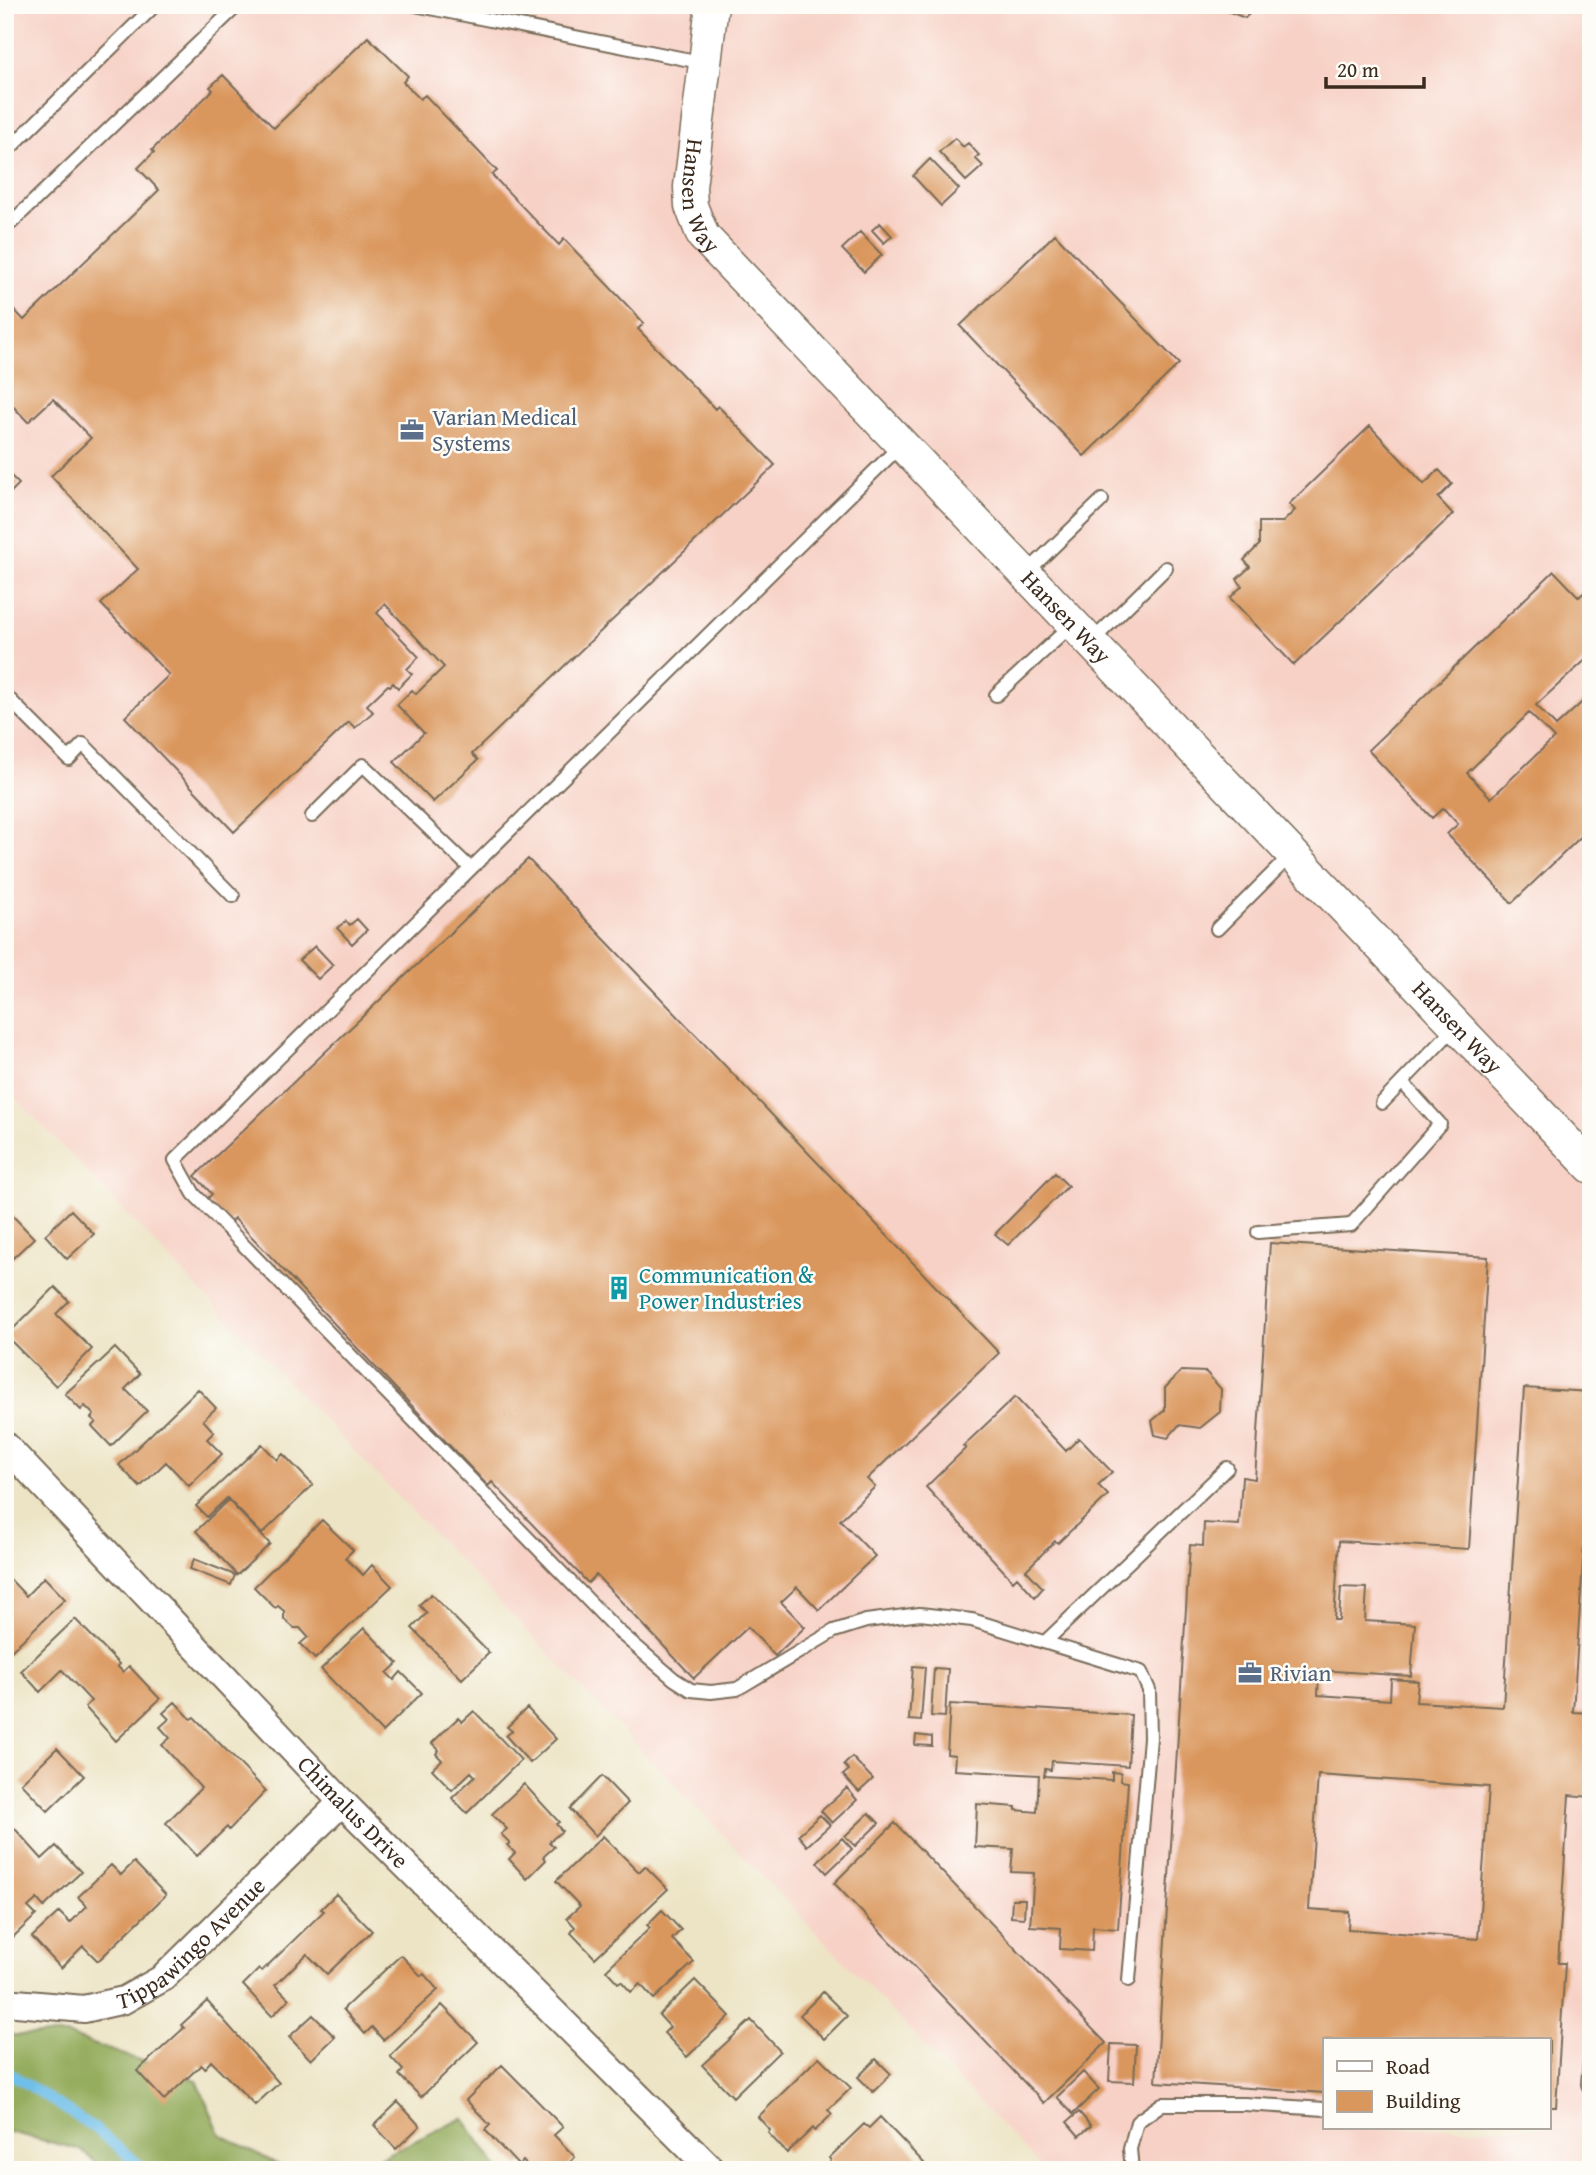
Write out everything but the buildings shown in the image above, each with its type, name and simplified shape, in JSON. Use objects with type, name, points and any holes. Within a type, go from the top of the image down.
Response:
[{"type":"street","name":"Hansen Way","points":[[712,5],[690,187],[691,206],[703,236],[1591,1167]]},
{"type":"street","name":"Chimalus Drive","points":[[5,1445],[342,1802],[712,2170]]},
{"type":"street","name":"Tippawingo Avenue","points":[[5,2002],[84,2009],[124,2000],[163,1978],[342,1802]]},
{"type":"lane","points":[[5,153],[155,5]]},
{"type":"lane","points":[[5,217],[12,223],[238,5]]},
{"type":"lane","points":[[415,5],[705,63]]},
{"type":"lane","points":[[901,444],[175,1160],[194,1194],[617,1630],[674,1679],[691,1690],[711,1692],[737,1689],[834,1631],[866,1620],[920,1614],[972,1620],[1141,1672],[1149,1690],[1150,1738],[1129,1980]]},
{"type":"lane","points":[[1025,574],[1102,500]]},
{"type":"lane","points":[[996,695],[1166,568]]},
{"type":"lane","points":[[5,695],[69,759],[83,744],[233,896]]},
{"type":"lane","points":[[312,816],[363,765],[470,868]]},
{"type":"lane","points":[[1217,929],[1292,854]]},
{"type":"lane","points":[[1382,1103],[1456,1026]]},
{"type":"lane","points":[[1258,1232],[1351,1225],[1440,1124],[1402,1082]]},
{"type":"lane","points":[[1045,1642],[1227,1468]]},
{"type":"lane","points":[[1591,2049],[1588,2084],[1591,2091]]},
{"type":"lane","points":[[1132,2170],[1129,2149],[1137,2122],[1162,2104],[1244,2104],[1323,2109]]},
{"type":"shaded area","points":[[5,5],[1591,5],[1591,2170],[1044,2170],[5,1087]]},
{"type":"green space","points":[[8,2035],[67,2035],[197,2080],[220,2134],[288,2170],[107,2170],[78,2149],[5,2131],[5,2039]]},
{"type":"green space","points":[[463,2118],[499,2170],[365,2170],[366,2164]]},
{"type":"waterway","points":[[5,2070],[94,2128],[146,2170]]},
{"type":"place","name":"Varian Medical Systems","points":[[412,430]]},
{"type":"place","name":"Communication & Power Industries","points":[[619,1288]]},
{"type":"place","name":"Rivian","points":[[1250,1673]]}]
